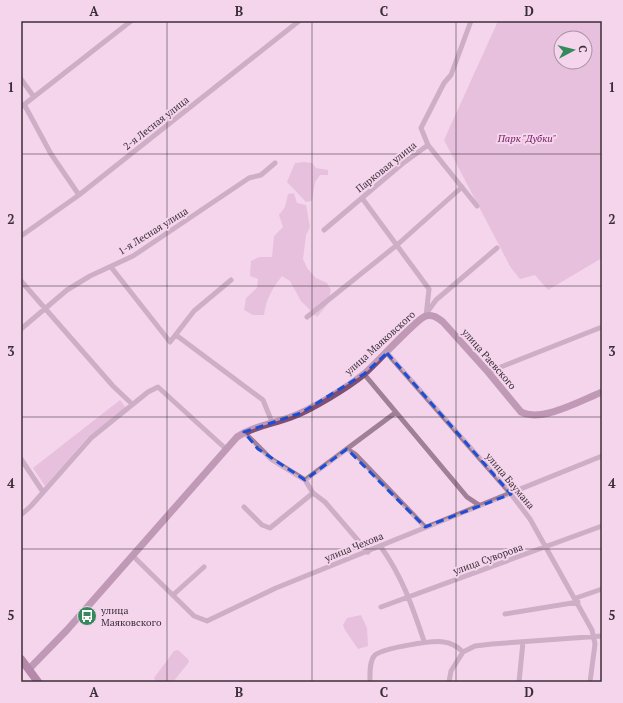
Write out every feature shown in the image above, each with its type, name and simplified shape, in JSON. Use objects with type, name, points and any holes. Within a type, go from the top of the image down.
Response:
[{"type":"main road","points":[[21,659],[38,682]]},
{"type":"street","points":[[79,195],[51,154],[22,106],[131,21]]},
{"type":"street","name":"2-я Лесная улица","points":[[21,236],[79,195],[300,21]]},
{"type":"street","name":"Парковая улица","points":[[324,230],[402,164],[428,145],[421,128],[444,83],[451,76],[471,21]]},
{"type":"street","points":[[21,79],[34,97]]},
{"type":"street","points":[[428,145],[477,206]]},
{"type":"street","name":"1-я Лесная улица","points":[[21,329],[67,290],[134,256],[249,178],[261,175],[275,162]]},
{"type":"street","points":[[307,317],[397,245],[462,187]]},
{"type":"street","points":[[362,198],[429,289],[426,316]]},
{"type":"street","name":"улица Маяковского","points":[[29,669],[67,630],[226,449],[244,432],[301,413],[364,374],[419,320],[426,316],[430,307],[436,300],[497,248]]},
{"type":"street","points":[[111,267],[170,342],[194,311],[231,280]]},
{"type":"street","points":[[21,281],[113,386],[132,404]]},
{"type":"street","name":"улица Раевского","points":[[426,316],[436,317],[443,322],[488,372],[521,412],[528,416],[550,413],[602,392]]},
{"type":"street","points":[[488,372],[602,327]]},
{"type":"street","points":[[176,335],[263,400],[272,422]]},
{"type":"street","name":"улица Баумана","points":[[387,353],[511,494],[530,519],[577,600],[594,637]]},
{"type":"street","points":[[364,374],[395,413],[467,497],[479,505]]},
{"type":"street","points":[[21,515],[91,438],[132,404],[158,387],[226,449]]},
{"type":"street","points":[[305,480],[395,413]]},
{"type":"street","points":[[244,432],[271,459],[305,480],[313,493],[325,502],[368,552]]},
{"type":"street","points":[[347,449],[355,454],[425,527]]},
{"type":"street","name":"улица Чехова","points":[[132,555],[194,616],[207,621],[276,588],[602,456]]},
{"type":"street","points":[[21,459],[43,492]]},
{"type":"street","points":[[244,507],[262,525],[270,528],[313,493]]},
{"type":"street","name":"улица Суворова","points":[[380,607],[602,526]]},
{"type":"street","points":[[381,546],[398,571],[409,596],[424,642]]},
{"type":"street","points":[[173,595],[204,567]]},
{"type":"street","points":[[505,614],[577,600],[602,589]]},
{"type":"street","points":[[448,682],[451,671],[463,652],[475,646],[602,636]]},
{"type":"street","points":[[590,682],[595,644],[594,637]]},
{"type":"street","points":[[370,682],[371,661],[375,655],[424,642],[445,642],[458,647],[463,652]]},
{"type":"street","points":[[519,682],[523,642]]},
{"type":"highlighted area","points":[[387,353],[511,494],[425,527],[347,449],[305,480],[258,449],[244,432],[301,413],[364,374]]},
{"type":"green space","name":"Парк \"Дубки\"","points":[[498,21],[602,21],[602,258],[548,290],[535,275],[520,279],[511,268],[444,140]]},
{"type":"green space","points":[[295,163],[312,163],[316,168],[328,170],[328,175],[320,175],[315,182],[312,201],[306,202],[287,182]]},
{"type":"green space","points":[[294,193],[297,203],[306,205],[310,227],[306,235],[303,259],[307,268],[316,278],[327,283],[331,290],[327,305],[317,317],[301,301],[290,281],[282,276],[270,294],[264,315],[253,315],[244,310],[246,298],[257,288],[258,279],[250,276],[251,261],[259,257],[272,257],[274,236],[283,227],[279,215],[285,207],[288,194]]},
{"type":"green space","points":[[120,400],[126,408],[88,437],[45,486],[33,468]]},
{"type":"green space","points":[[361,615],[367,628],[368,646],[358,649],[343,625],[347,618]]},
{"type":"green space","points":[[178,650],[188,659],[189,662],[173,682],[156,682],[154,678],[174,651]]},
{"type":"place","name":"улица Маяковского","points":[[87,616]]}]
